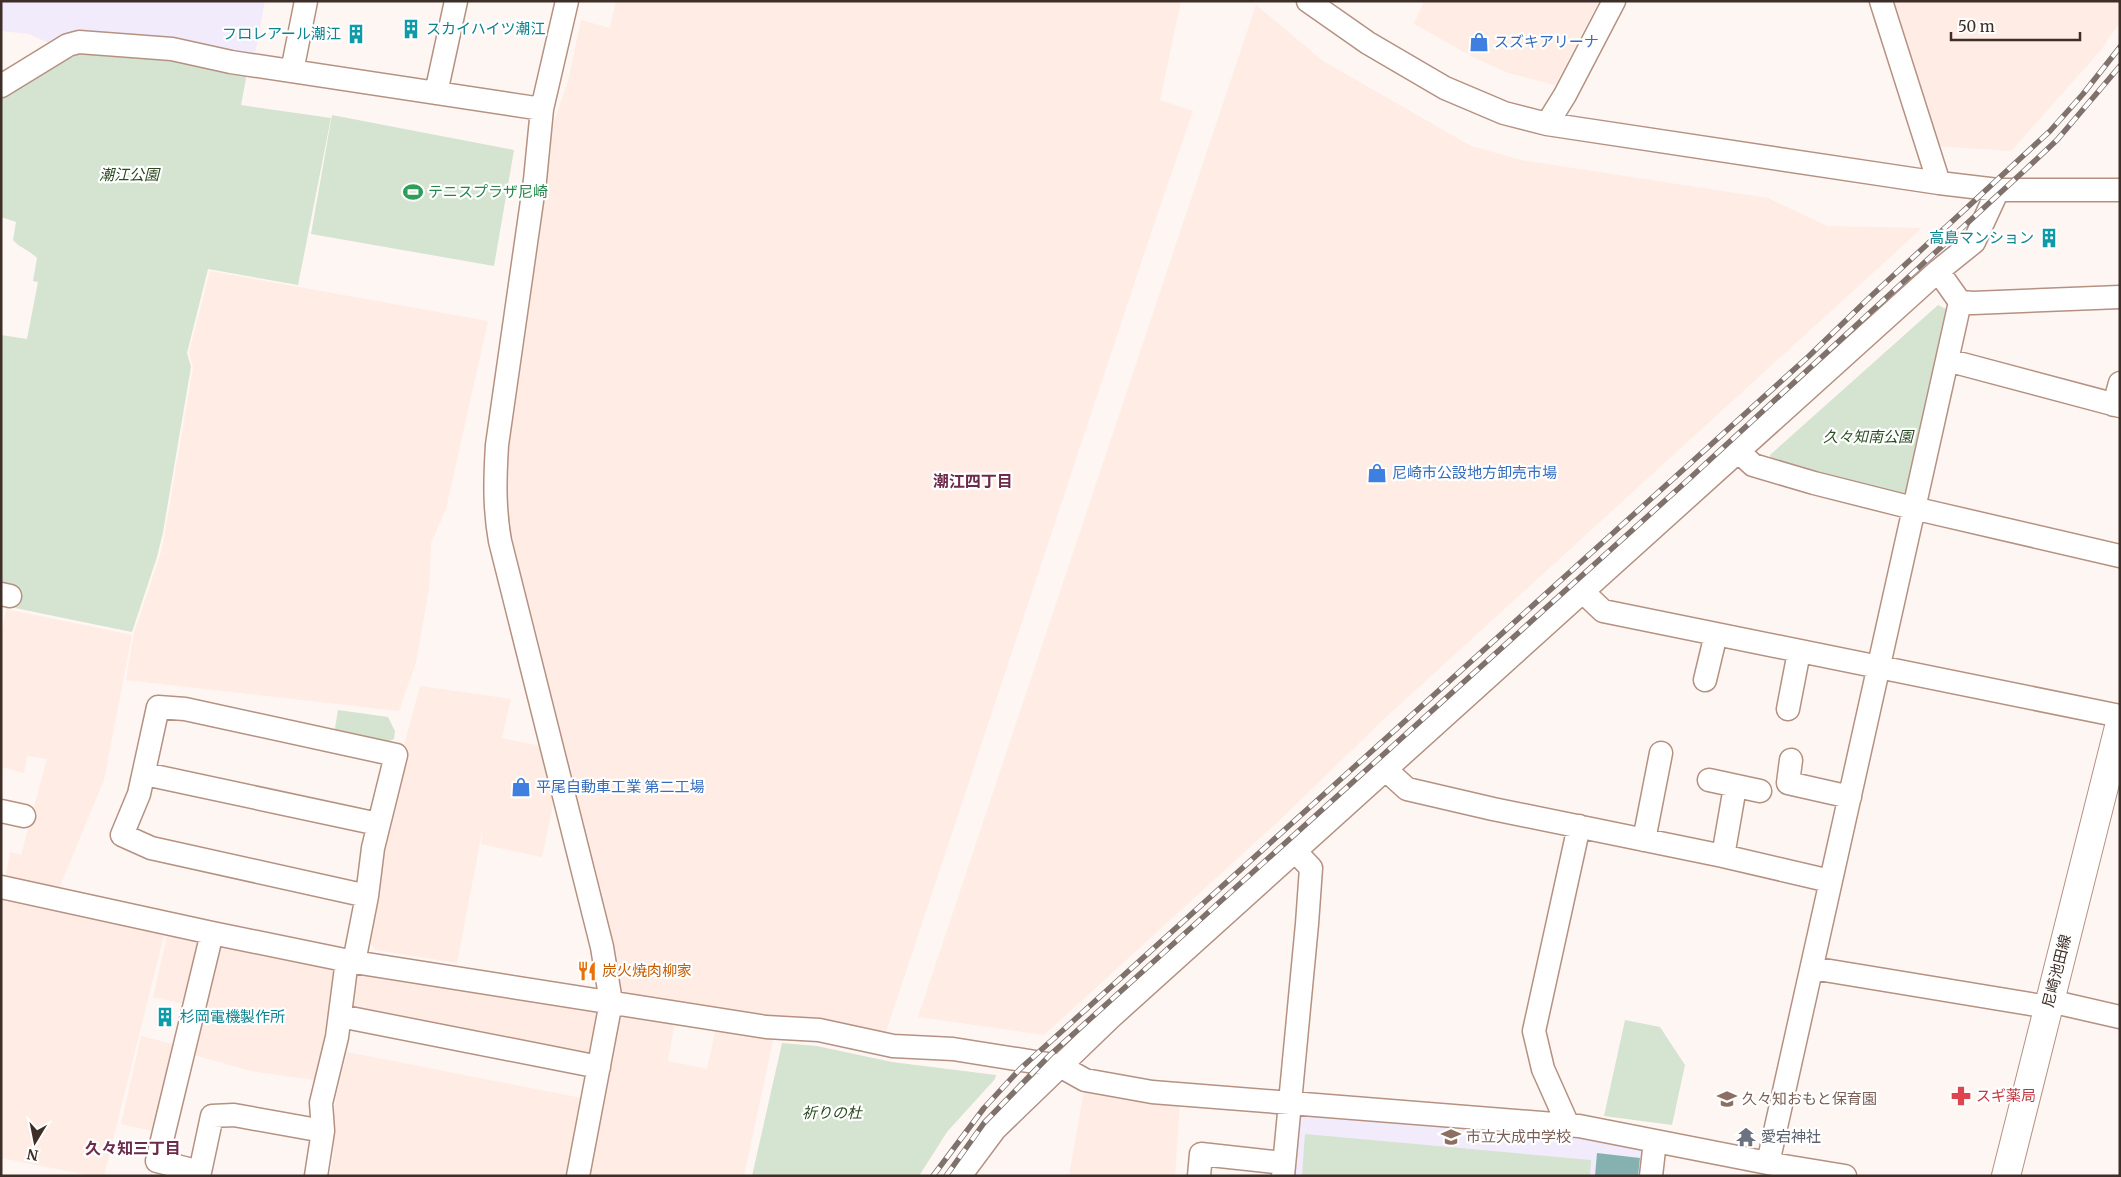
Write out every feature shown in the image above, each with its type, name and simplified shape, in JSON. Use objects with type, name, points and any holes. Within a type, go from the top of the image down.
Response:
[{"type":"main road","name":"尼崎池田線","points":[[2006,1176],[2056,1005],[2116,769],[2120,723]]},
{"type":"main road","name":"尼崎池田線","points":[[2019,1176],[2056,1005]]},
{"type":"street","points":[[292,71],[306,1]]},
{"type":"street","points":[[436,93],[456,1]]},
{"type":"street","points":[[567,1],[544,101],[535,180],[497,377],[495,477],[496,520],[602,947],[611,1002],[578,1176]]},
{"type":"street","points":[[1308,1],[1368,43],[1445,88],[1504,113],[1547,124],[1939,184],[1998,190],[2120,190]]},
{"type":"street","points":[[1547,124],[1565,95],[1614,1]]},
{"type":"street","points":[[1881,1],[1939,184]]},
{"type":"street","points":[[1,86],[68,46],[79,42],[172,49],[231,62],[436,93],[544,101]]},
{"type":"street","points":[[960,1176],[995,1129],[1110,1018],[1938,271],[1974,242],[1998,190]]},
{"type":"street","points":[[1774,1168],[1830,881],[1960,302],[1938,271]]},
{"type":"street","points":[[1960,302],[2120,297]]},
{"type":"street","points":[[1946,360],[2117,405],[2120,383]]},
{"type":"street","points":[[1738,451],[1753,465],[1913,508],[2120,556]]},
{"type":"street","points":[[1582,591],[1603,611],[2120,716]]},
{"type":"street","points":[[1705,680],[1716,634]]},
{"type":"street","points":[[1788,710],[1799,652]]},
{"type":"street","points":[[316,1176],[322,1131],[321,1103],[346,1017],[350,961],[367,896],[378,824],[396,755],[185,709],[158,707],[145,774],[122,836],[151,848],[367,896]]},
{"type":"street","points":[[1644,840],[1661,753]]},
{"type":"street","points":[[1792,760],[1788,783],[1850,797]]},
{"type":"street","points":[[1385,769],[1407,788],[1724,856],[1830,881]]},
{"type":"street","points":[[145,774],[378,824]]},
{"type":"street","points":[[1709,780],[1760,791]]},
{"type":"street","points":[[1724,856],[1735,787]]},
{"type":"street","points":[[1,811],[24,816]]},
{"type":"street","points":[[1568,1125],[1542,1069],[1534,1031],[1579,826]]},
{"type":"street","points":[[1199,1176],[1201,1154],[1284,1169],[1311,868],[1295,851]]},
{"type":"street","points":[[1,887],[212,934],[350,961],[766,1027],[819,1030],[893,1046],[953,1049],[1060,1066],[1085,1080],[1152,1092],[1568,1125],[1655,1141],[1774,1168],[1845,1176]]},
{"type":"street","points":[[212,934],[148,1160],[200,1174],[212,1116],[234,1115],[322,1131]]},
{"type":"street","points":[[1812,968],[2056,1005],[2120,1017]]},
{"type":"street","points":[[346,1017],[599,1068]]},
{"type":"street","points":[[1651,1176],[1655,1141]]},
{"type":"shaded area","points":[[1,1],[265,1],[255,55],[177,40],[51,44],[29,34],[1,31]]},
{"type":"shaded area","points":[[616,1],[1181,1],[1160,100],[1193,111],[885,1035],[623,993],[615,981],[519,574],[507,512],[504,471],[545,154],[549,153],[553,125],[568,81],[581,20],[610,28]]},
{"type":"shaded area","points":[[1424,1],[1599,1],[1555,85],[1508,73],[1475,58],[1414,24]]},
{"type":"shaded area","points":[[1885,1],[2120,1],[2120,22],[2101,50],[2011,151],[1937,146]]},
{"type":"shaded area","name":"尼崎市公設地方卸売市場","points":[[1256,5],[1323,61],[1471,146],[1521,160],[1768,198],[1827,226],[1922,228],[1385,718],[1283,817],[1044,1035],[918,1017]]},
{"type":"shaded area","points":[[210,271],[488,321],[446,509],[431,543],[429,589],[416,662],[399,711],[126,680],[134,633],[162,549],[193,368],[189,352]]},
{"type":"shaded area","points":[[6,609],[132,635],[104,780],[58,891],[5,880],[10,852],[21,855],[47,759],[27,756],[24,773],[1,767],[1,636]]},
{"type":"shaded area","points":[[420,686],[511,699],[502,738],[540,746],[554,800],[542,857],[481,844],[484,821],[457,963],[376,950],[367,940],[402,753]]},
{"type":"shaded area","points":[[1,895],[165,931],[104,1176],[93,1176],[1,1158]]},
{"type":"shaded area","points":[[169,928],[200,935],[189,1005],[153,997]]},
{"type":"shaded area","points":[[219,946],[344,963],[320,1081],[251,1071],[187,1053]]},
{"type":"shaded area","points":[[347,960],[611,1002],[599,1067],[340,1016]]},
{"type":"shaded area","points":[[613,1010],[675,1020],[668,1061],[707,1069],[718,1019],[776,1027],[744,1176],[583,1176]]},
{"type":"shaded area","points":[[141,1036],[181,1046],[161,1133],[121,1124]]},
{"type":"shaded area","points":[[347,1052],[592,1100],[578,1176],[330,1176],[334,1148],[332,1131],[336,1098]]},
{"type":"shaded area","points":[[1084,1091],[1180,1104],[1175,1176],[1069,1176]]},
{"type":"shaded area","name":"市立大成中学校","points":[[1306,1110],[1558,1129],[1646,1144],[1642,1176],[1295,1176],[1301,1117]]},
{"type":"green space","name":"潮江公園","points":[[78,45],[170,53],[247,73],[241,105],[331,118],[298,285],[208,269],[187,353],[191,367],[163,532],[157,557],[132,632],[10,607],[1,589],[1,335],[27,339],[38,282],[33,281],[37,258],[13,240],[16,222],[1,217],[1,87]]},
{"type":"green space","name":"テニスプラザ尼崎","points":[[332,115],[514,150],[494,266],[311,234]]},
{"type":"green space","name":"久々知南公園","points":[[1938,305],[1946,309],[1908,493],[1901,498],[1772,467],[1770,455]]},
{"type":"green space","points":[[338,710],[388,717],[395,731],[394,739],[384,743],[334,734]]},
{"type":"green space","points":[[1625,1020],[1660,1027],[1685,1065],[1672,1125],[1604,1116]]},
{"type":"green space","name":"祈りの杜","points":[[782,1043],[817,1046],[892,1062],[996,1075],[995,1079],[947,1132],[919,1176],[752,1176]]},
{"type":"green space","points":[[1305,1134],[1591,1160],[1590,1176],[1302,1176]]},
{"type":"water","points":[[1597,1153],[1640,1158],[1638,1176],[1595,1176]]},
{"type":"railway","points":[[933,1176],[984,1108],[1020,1069],[1809,356],[2050,131],[2083,94],[2120,47]]},
{"type":"railway","points":[[946,1176],[984,1123],[1050,1055],[1689,479],[2025,170],[2057,140],[2120,66]]},
{"type":"place","name":"スカイハイツ潮江","points":[[411,29]]},
{"type":"place","name":"フロレアール潮江","points":[[356,34]]},
{"type":"place","name":"スズキアリーナ","points":[[1479,42]]},
{"type":"place","name":"テニスプラザ尼崎","points":[[413,192]]},
{"type":"place","name":"高島マンション","points":[[2049,238]]},
{"type":"place","name":"尼崎市公設地方卸売市場","points":[[1377,473]]},
{"type":"place","name":"平尾自動車工業 第二工場","points":[[521,787]]},
{"type":"place","name":"炭火焼肉柳家","points":[[587,971]]},
{"type":"place","name":"杉岡電機製作所","points":[[165,1017]]},
{"type":"place","name":"スギ薬局","points":[[1961,1096]]},
{"type":"place","name":"久々知おもと保育園","points":[[1727,1099]]},
{"type":"place","name":"市立大成中学校","points":[[1451,1137]]},
{"type":"place","name":"愛宕神社","points":[[1746,1137]]},
{"type":"district","name":"潮江四丁目","points":[[973,481]]},
{"type":"district","name":"久々知三丁目","points":[[133,1148]]}]
